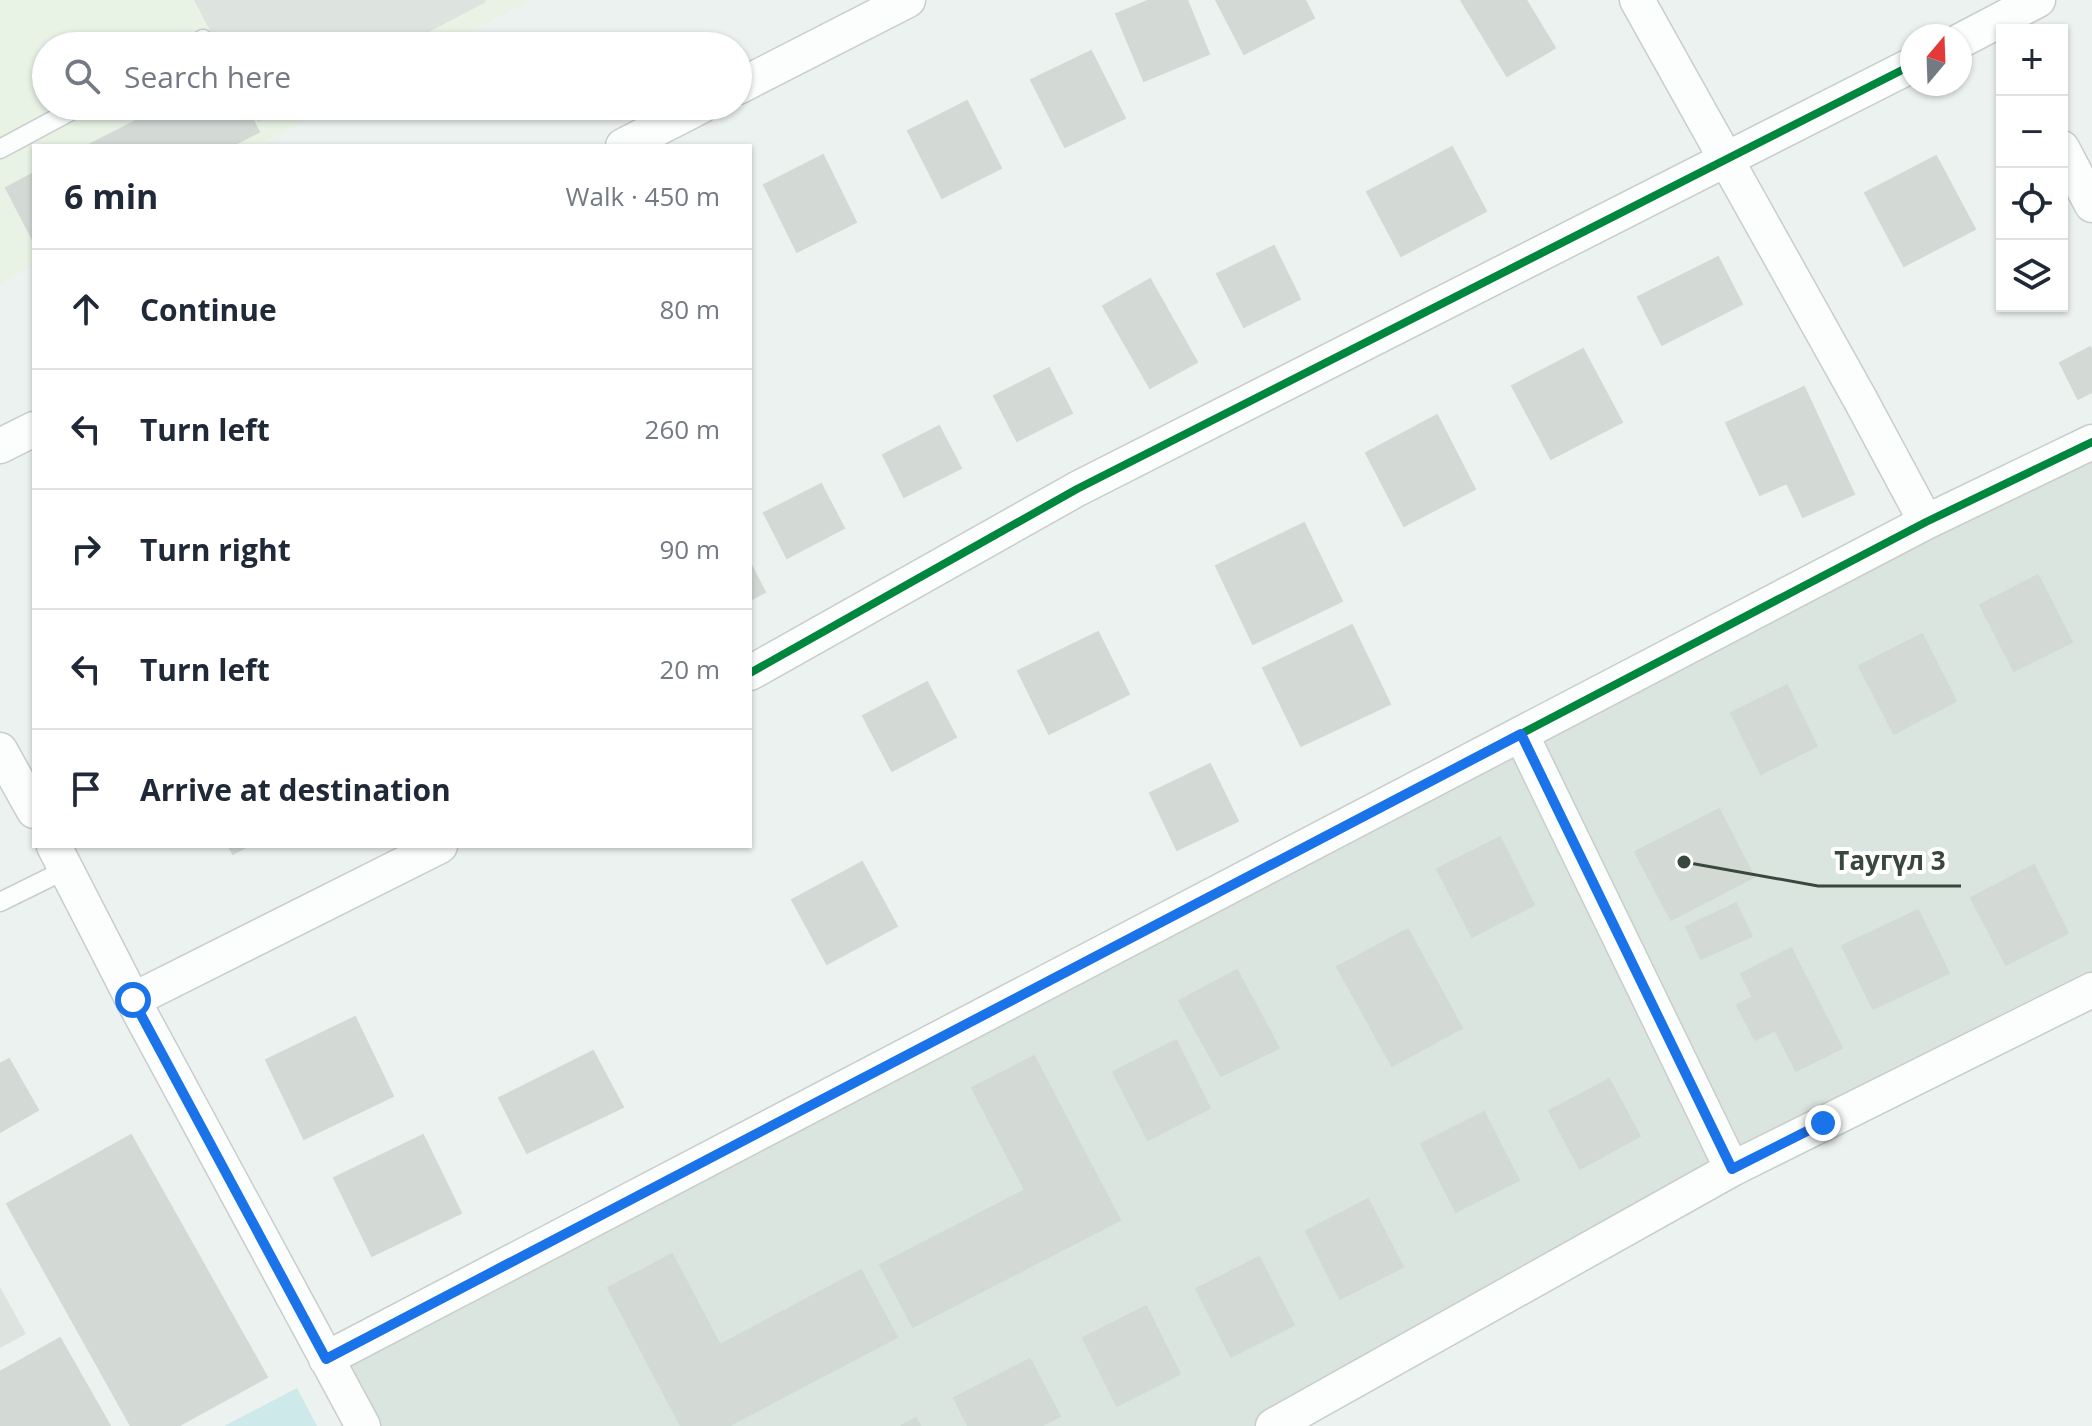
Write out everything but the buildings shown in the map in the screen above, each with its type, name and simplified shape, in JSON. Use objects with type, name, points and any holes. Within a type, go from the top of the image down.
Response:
[{"type":"street","points":[[752,80],[908,0]]},
{"type":"street","points":[[1637,0],[1926,522]]},
{"type":"street","points":[[2005,24],[2038,0]]},
{"type":"street","points":[[1972,37],[1996,29]]},
{"type":"street","points":[[752,672],[1077,489],[1900,71]]},
{"type":"street","points":[[627,144],[674,120]]},
{"type":"street","points":[[2068,159],[2092,205]]},
{"type":"street","points":[[0,446],[32,430]]},
{"type":"street","points":[[326,1359],[1926,522],[2092,442]]},
{"type":"street","points":[[1521,734],[1732,1169]]},
{"type":"street","points":[[0,750],[32,807]]},
{"type":"street","points":[[133,1000],[436,848]]},
{"type":"street","points":[[60,858],[133,1000],[363,1426]]},
{"type":"street","points":[[1273,1426],[1732,1169],[2092,990]]},
{"type":"lane","points":[[0,149],[54,120]]},
{"type":"lane","points":[[0,902],[60,858]]},
{"type":"shaded area","points":[[0,0],[530,0],[470,32],[32,32],[32,120],[306,120],[261,144],[32,144],[32,266],[0,284]]},
{"type":"shaded area","points":[[194,0],[486,2],[429,32],[211,32]]},
{"type":"shaded area","points":[[2092,442],[2092,990],[1273,1426],[363,1426],[326,1359]]},
{"type":"shaded area","points":[[0,1287],[26,1334],[0,1348]]},
{"type":"shaded area","points":[[297,1388],[317,1426],[224,1426]]},
{"type":"cycle path","points":[[752,672],[1077,489],[1900,71]]},
{"type":"cycle path","points":[[326,1359],[1926,522],[2092,442]]},
{"type":"place","name":"Таугүл 3","points":[[1684,862]]},
{"type":"route","points":[[133,1000],[326,1359],[1521,734],[1732,1169],[1823,1123]]}]
